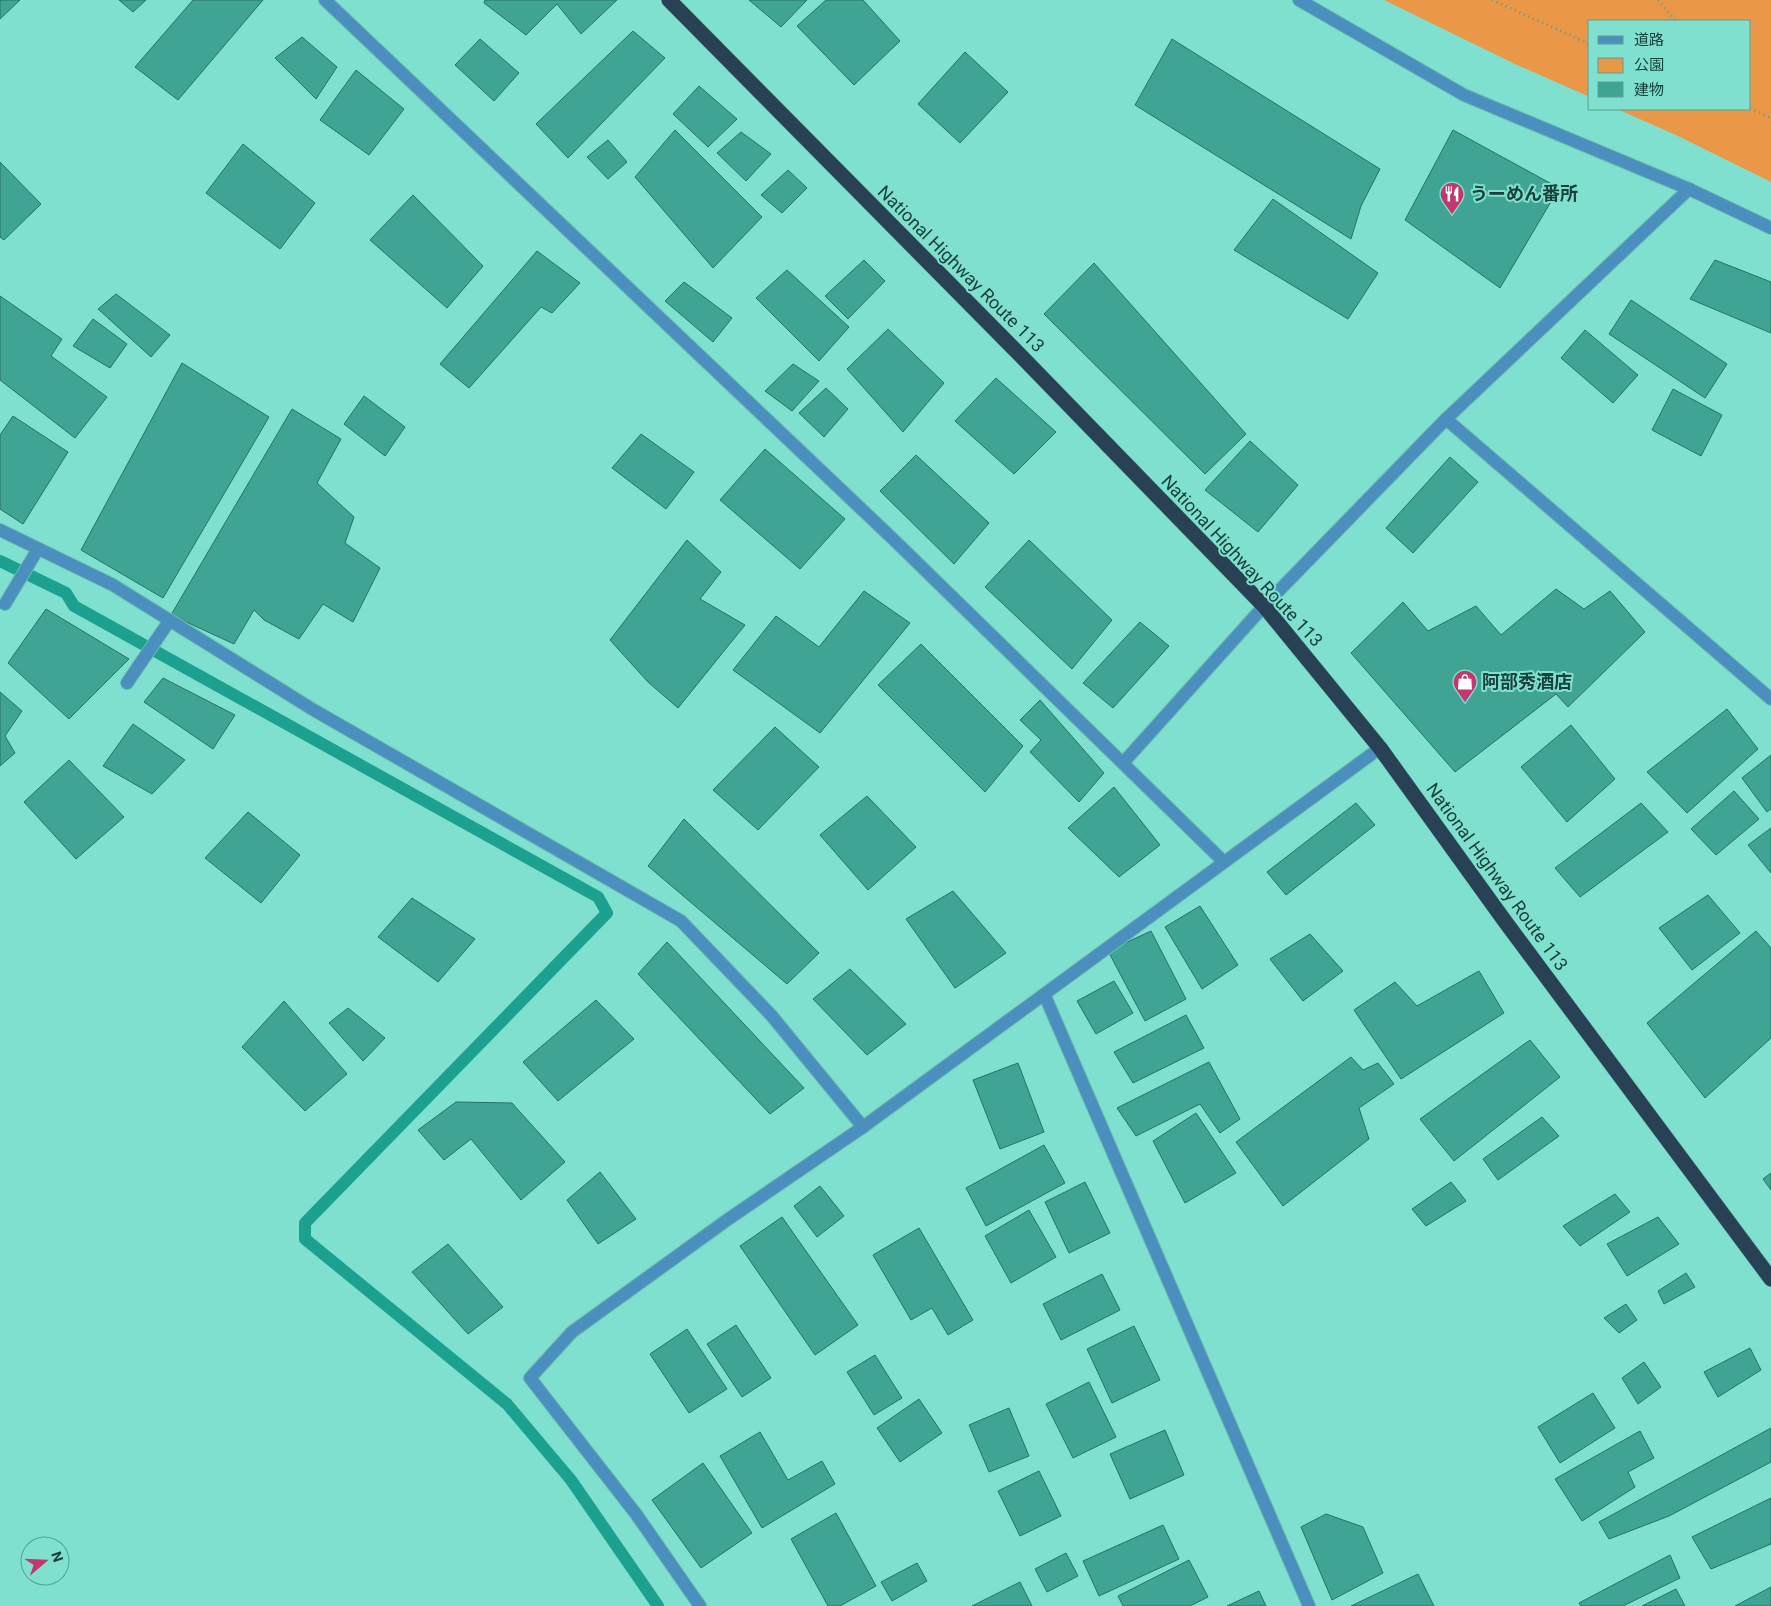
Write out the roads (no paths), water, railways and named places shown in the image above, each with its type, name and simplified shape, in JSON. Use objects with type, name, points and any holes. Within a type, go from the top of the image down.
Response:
[{"type":"highway","name":"National Highway Route 113","points":[[669,0],[1022,357],[1264,606],[1380,748],[1504,920],[1771,1279]]},
{"type":"street","points":[[324,0],[879,525],[1224,862]]},
{"type":"street","points":[[1299,0],[1464,95],[1689,189],[1771,228]]},
{"type":"street","points":[[1123,763],[1264,606],[1446,419],[1689,189]]},
{"type":"street","points":[[1446,419],[1771,699]]},
{"type":"street","points":[[0,530],[113,585],[312,709],[680,921],[771,1015],[863,1127]]},
{"type":"street","points":[[5,604],[38,549]]},
{"type":"street","points":[[126,683],[170,620]]},
{"type":"street","points":[[700,1606],[636,1514],[530,1378],[572,1332],[726,1220],[863,1127],[1045,996],[1380,748]]},
{"type":"street","points":[[1045,996],[1309,1606]]},
{"type":"waterway","points":[[0,561],[66,593],[74,606],[598,897],[607,913],[305,1223],[305,1239],[507,1404],[571,1480],[658,1606]]},
{"type":"place","name":"うーめん番所","points":[[1452,215]]},
{"type":"place","name":"阿部秀酒店","points":[[1465,703]]}]
